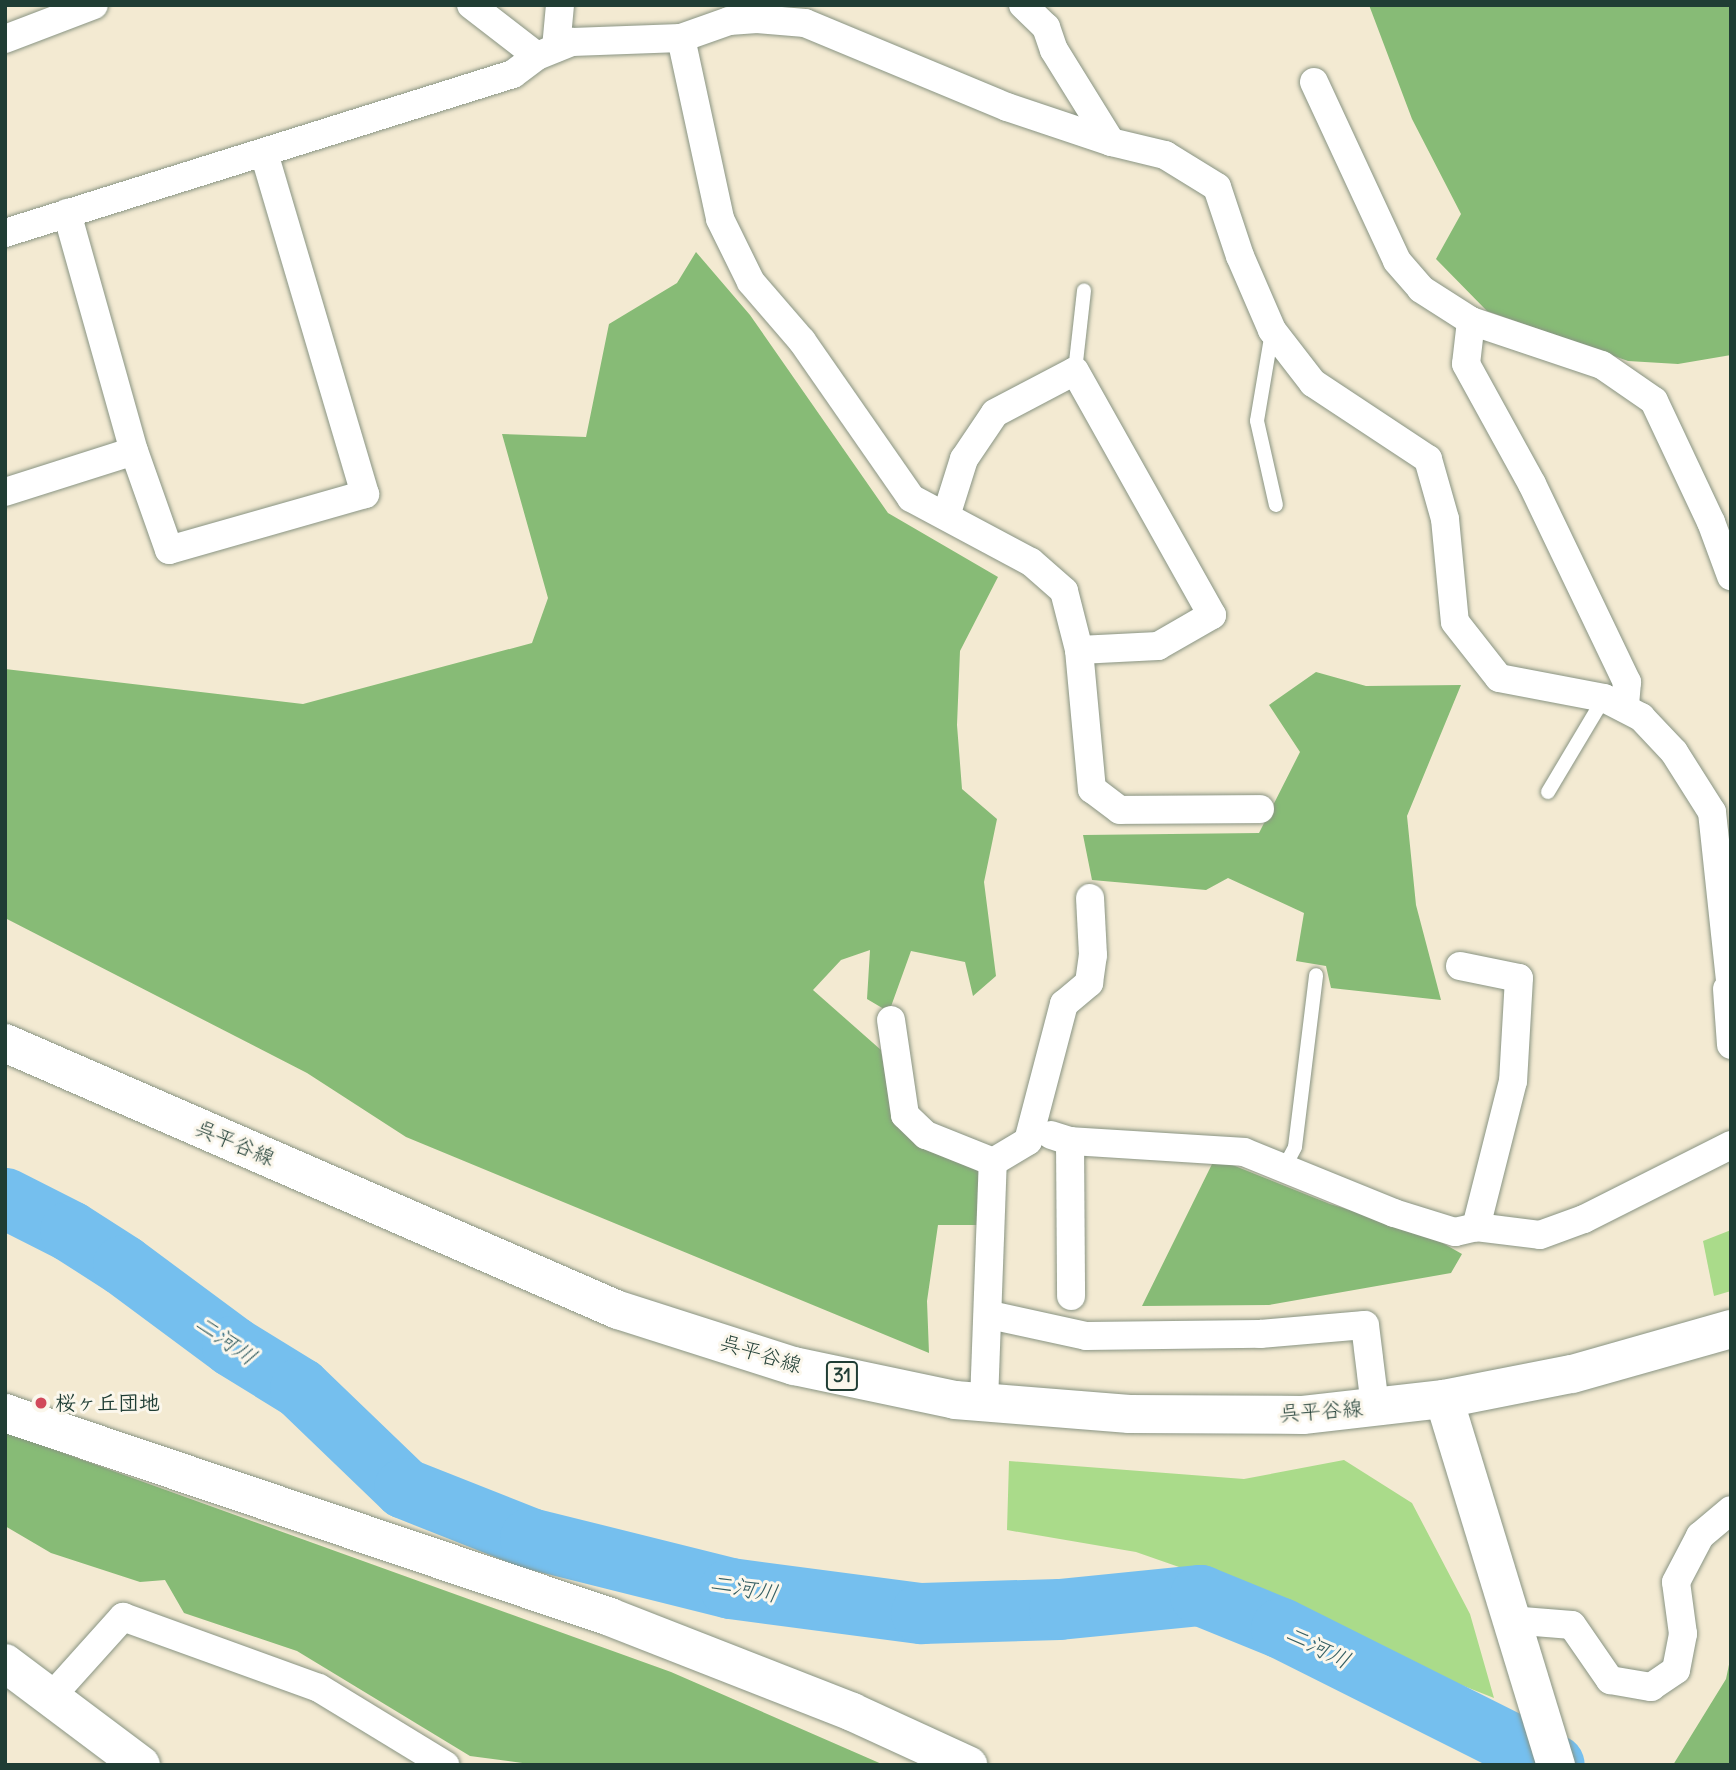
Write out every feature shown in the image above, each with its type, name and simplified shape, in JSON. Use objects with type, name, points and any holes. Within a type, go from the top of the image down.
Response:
[{"type":"main road","name":"呉平谷線","points":[[5,1043],[618,1310],[794,1366],[984,1402],[1129,1414],[1303,1415],[1444,1399],[1572,1374],[1731,1329]]},
{"type":"main road","points":[[1444,1399],[1556,1765]]},
{"type":"main road","points":[[5,1413],[610,1617],[852,1712],[968,1765]]},
{"type":"main road","points":[[5,1663],[141,1765]]},
{"type":"street","points":[[5,39],[93,5]]},
{"type":"street","points":[[471,5],[547,52]]},
{"type":"street","points":[[547,52],[560,5]]},
{"type":"street","points":[[1023,5],[1046,27],[1054,50],[1111,142]]},
{"type":"street","points":[[5,233],[513,74],[547,52],[572,42],[681,38],[729,22],[781,19],[805,23],[1007,107],[1111,142],[1165,155],[1217,187],[1240,256],[1272,331],[1313,383],[1428,459],[1445,519],[1455,622],[1499,678],[1615,703],[1641,717],[1674,752],[1712,813],[1729,990],[1731,1045]]},
{"type":"street","points":[[681,38],[720,219],[751,282],[802,341],[911,498],[1031,562],[1064,591],[1079,650],[1092,789],[1120,810],[1260,809]]},
{"type":"street","points":[[1314,82],[1397,261],[1421,289],[1471,321],[1602,365],[1654,401],[1711,522],[1731,576]]},
{"type":"street","points":[[67,213],[134,451],[169,550],[365,494],[264,154]]},
{"type":"street","points":[[1471,321],[1466,364],[1532,484],[1627,682],[1615,703]]},
{"type":"street","points":[[946,516],[964,459],[995,413],[1075,371],[1212,615],[1158,646],[1079,650]]},
{"type":"street","points":[[5,492],[134,451]]},
{"type":"street","points":[[993,1162],[1028,1141],[1064,1004],[1089,983],[1090,898]]},
{"type":"street","points":[[1460,966],[1519,978],[1513,1081],[1476,1227]]},
{"type":"street","points":[[891,1020],[905,1115],[926,1135],[993,1162]]},
{"type":"street","points":[[1032,1129],[1070,1141],[1244,1152],[1285,1166],[1328,1187],[1455,1232],[1476,1227],[1540,1235],[1584,1219],[1731,1145]]},
{"type":"street","points":[[1070,1141],[1071,1296]]},
{"type":"street","points":[[984,1402],[990,1315],[993,1162]]},
{"type":"street","points":[[990,1315],[1086,1336],[1260,1334],[1365,1325],[1375,1406]]},
{"type":"street","points":[[1510,1620],[1573,1625],[1611,1680],[1651,1687],[1676,1670],[1684,1634],[1676,1582],[1700,1536],[1731,1510]]},
{"type":"street","points":[[51,1698],[123,1618],[319,1688],[445,1765]]},
{"type":"lane","points":[[1075,371],[1084,291]]},
{"type":"lane","points":[[1272,331],[1256,421],[1276,505]]},
{"type":"lane","points":[[1548,792],[1615,703]]},
{"type":"lane","points":[[1285,1166],[1296,1147],[1316,975]]},
{"type":"green space","points":[[1369,5],[1731,5],[1731,355],[1678,364],[1628,361],[1487,311],[1436,259],[1461,214],[1412,119]]},
{"type":"green space","points":[[696,252],[750,315],[888,513],[998,577],[960,651],[957,725],[962,789],[997,819],[984,882],[996,976],[973,996],[965,962],[911,951],[889,1012],[867,999],[870,950],[841,960],[813,990],[881,1050],[893,1122],[927,1148],[987,1174],[982,1225],[938,1225],[927,1301],[929,1353],[406,1137],[307,1073],[5,918],[5,669],[303,704],[532,643],[548,598],[502,434],[586,437],[609,324],[677,283]]},
{"type":"green space","points":[[1316,672],[1366,686],[1461,685],[1407,816],[1416,905],[1441,1000],[1331,988],[1326,966],[1296,961],[1304,913],[1228,878],[1206,890],[1092,880],[1083,835],[1259,833],[1300,752],[1269,705]]},
{"type":"green space","points":[[1215,1158],[1330,1204],[1425,1233],[1462,1254],[1451,1273],[1269,1305],[1142,1306]]},
{"type":"green space","points":[[1731,1230],[1731,1291],[1714,1296],[1703,1241]]},
{"type":"green space","points":[[5,1432],[671,1672],[884,1765],[537,1765],[470,1756],[297,1651],[184,1613],[165,1580],[140,1582],[51,1553],[5,1526]]},
{"type":"green space","points":[[1344,1460],[1412,1503],[1470,1614],[1494,1698],[1373,1650],[1268,1598],[1136,1552],[1007,1530],[1009,1461],[1244,1479]]},
{"type":"green space","points":[[1731,1655],[1731,1765],[1673,1765],[1726,1679]]},
{"type":"waterway","name":"二河川","points":[[5,1198],[70,1231],[123,1265],[232,1346],[300,1388],[404,1488],[530,1538],[730,1588],[921,1613],[1059,1609],[1200,1595],[1281,1628],[1554,1765]]},
{"type":"place","name":"桜ヶ丘団地","points":[[41,1403]]}]
